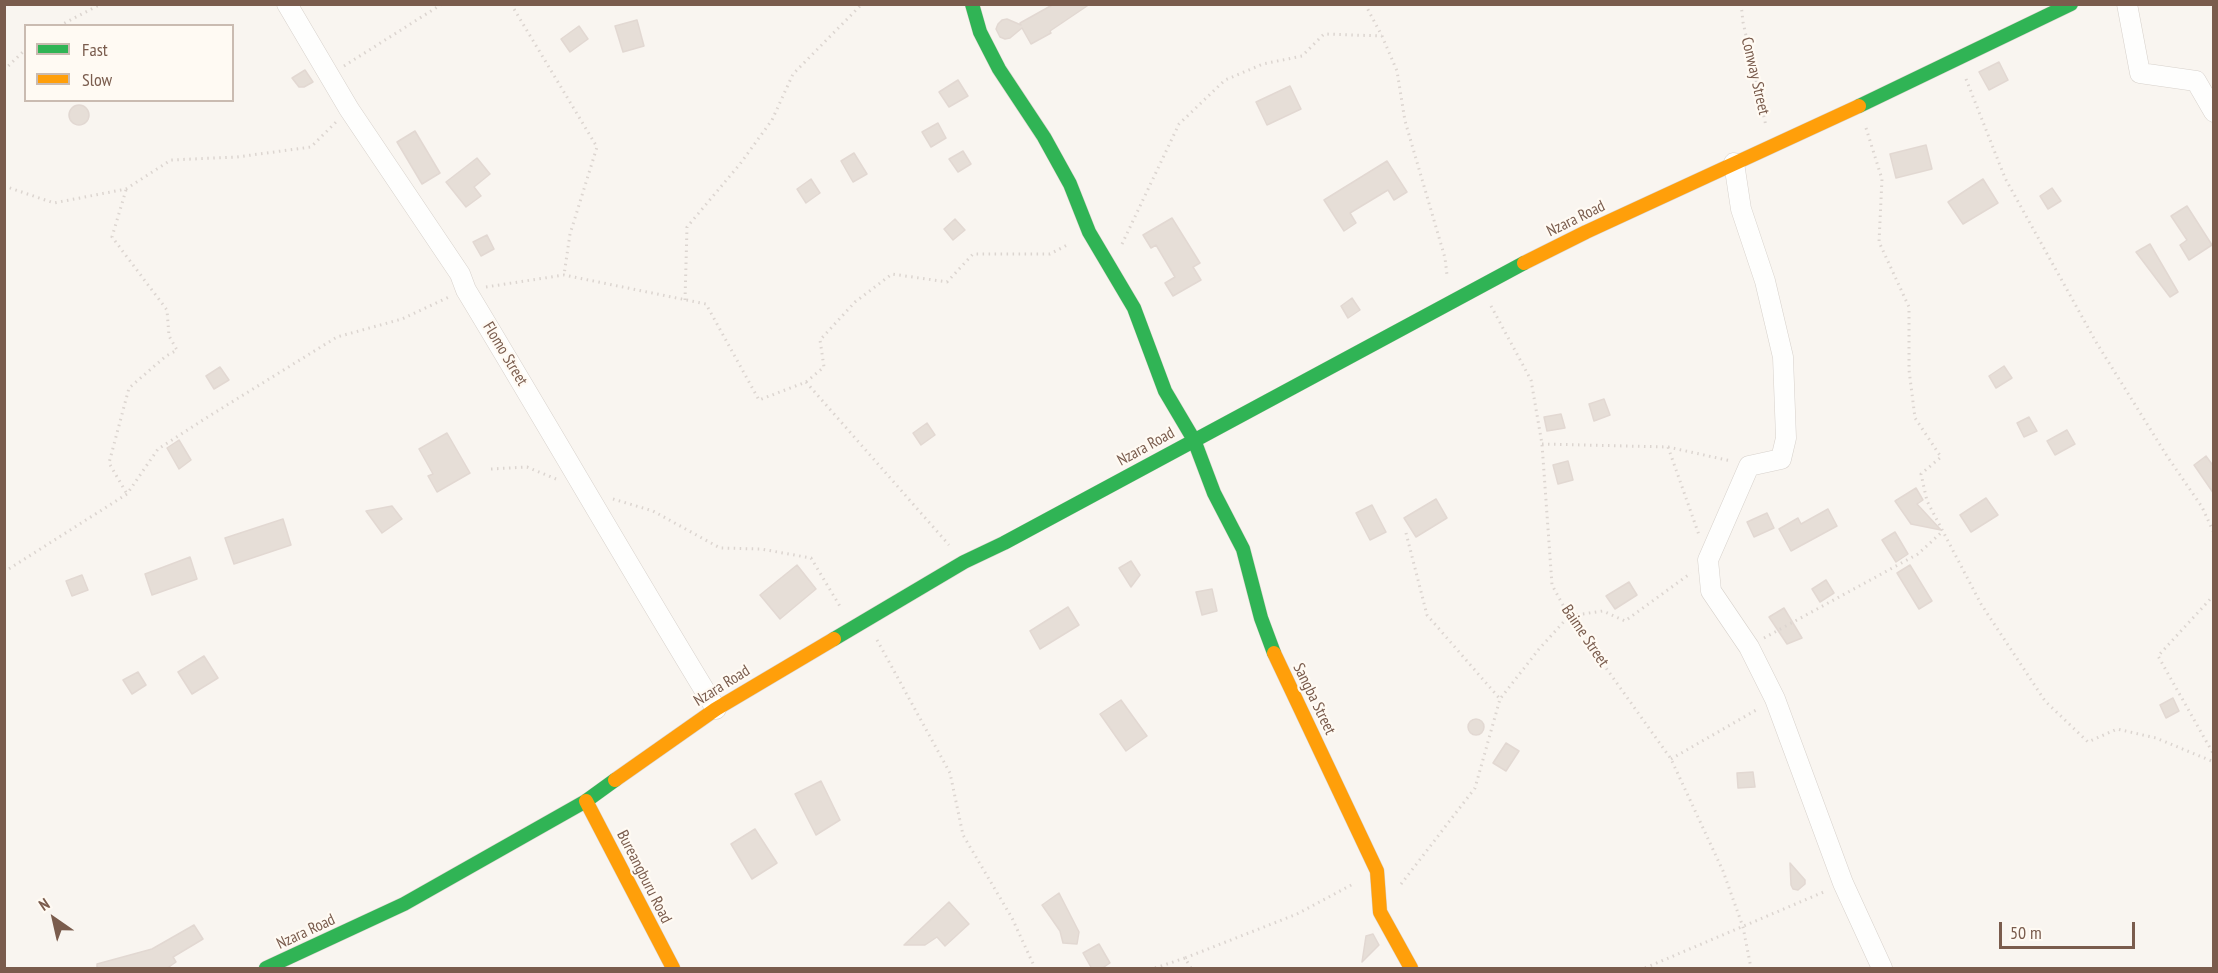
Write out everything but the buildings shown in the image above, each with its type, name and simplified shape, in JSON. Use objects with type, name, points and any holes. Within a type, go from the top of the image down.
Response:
[{"type":"main road","name":"Sangba Street","points":[[972,4],[980,32],[999,69],[1044,137],[1070,184],[1089,232],[1134,308],[1165,391],[1194,440],[1214,493],[1243,549],[1261,618],[1279,666],[1377,871],[1380,912],[1411,969]]},
{"type":"main road","name":"Nzara Road","points":[[266,969],[404,904],[586,801],[716,709],[822,644],[964,562],[1004,543],[1480,285],[1586,232],[1771,148],[2071,4]]},
{"type":"main road","name":"Bureangburu Road","points":[[586,801],[673,969]]},
{"type":"street","name":"Flomo Street","points":[[287,4],[349,108],[460,274],[466,290],[716,709]]},
{"type":"street","points":[[2127,4],[2140,73],[2196,81],[2214,112]]},
{"type":"street","points":[[1734,163],[1741,210],[1765,281],[1783,357],[1786,438],[1781,459],[1749,466],[1708,560],[1711,591],[1749,647],[1775,699],[1843,883],[1882,969]]},
{"type":"path","points":[[63,24],[101,4]]},
{"type":"path","points":[[329,74],[442,4]]},
{"type":"path","points":[[511,4],[597,147],[570,234],[564,275]]},
{"type":"path","points":[[685,300],[687,227],[740,164],[772,120],[793,74],[862,4]]},
{"type":"path","points":[[1365,4],[1397,71],[1405,121],[1445,258],[1451,301]]},
{"type":"path","name":"Conway Street","points":[[1741,4],[1771,148]]},
{"type":"path","points":[[1112,268],[1179,124],[1225,80],[1263,64],[1302,57],[1324,34],[1382,36]]},
{"type":"path","points":[[4,70],[24,51]]},
{"type":"path","points":[[1957,58],[2006,178],[2096,342],[2167,456],[2202,507],[2214,533]]},
{"type":"path","points":[[1859,106],[1882,179],[1879,242],[1909,307],[1910,370],[1915,418],[1941,457],[1921,474],[1927,501],[1981,604],[2045,701],[2088,742],[2117,729],[2156,738],[2214,762]]},
{"type":"path","points":[[4,186],[54,203],[126,189],[171,160],[237,157],[311,147],[349,108]]},
{"type":"path","points":[[126,189],[112,237],[167,310],[170,336],[177,350],[166,356],[129,388],[109,463],[127,494]]},
{"type":"path","points":[[4,572],[127,494],[158,449],[337,337],[402,319],[466,290],[564,275],[706,304],[759,400],[806,381],[824,367],[820,340],[855,302],[892,274],[947,282],[973,254],[1050,254],[1089,232]]},
{"type":"path","name":"Baime Street","points":[[1480,285],[1532,380],[1542,444],[1552,585],[1569,616],[1671,759],[1724,871],[1743,927],[1751,969]]},
{"type":"path","points":[[806,381],[964,562]]},
{"type":"path","points":[[1542,444],[1668,447],[1749,466]]},
{"type":"path","points":[[1400,885],[1475,788],[1500,699],[1539,649],[1569,616],[1602,611],[1625,621],[1708,560],[1668,447]]},
{"type":"path","points":[[491,469],[527,467],[557,479]]},
{"type":"path","points":[[587,492],[653,511],[720,549],[761,549],[811,558],[843,612],[867,620],[920,722],[950,772],[963,836],[1012,918],[1035,969]]},
{"type":"path","points":[[1749,647],[1918,554],[1943,531]]},
{"type":"path","points":[[1406,533],[1427,615],[1500,699]]},
{"type":"path","points":[[2214,595],[2158,657],[2214,755]]},
{"type":"path","points":[[1671,759],[1775,699]]},
{"type":"path","points":[[1155,969],[1297,914],[1377,871]]},
{"type":"path","points":[[1645,969],[1843,883]]},
{"type":"path","points":[[1185,958],[1191,969]]},
{"type":"traffic: fast","points":[[972,4],[980,32],[999,69],[1044,137],[1070,184],[1089,232],[1134,308],[1165,391],[1194,440],[1214,493],[1243,549],[1261,618],[1274,653]]},
{"type":"traffic: fast","points":[[1859,106],[2071,4]]},
{"type":"traffic: fast","points":[[834,639],[964,562],[1004,543],[1524,263]]},
{"type":"traffic: fast","points":[[266,968],[404,904],[586,801],[615,780]]},
{"type":"traffic: slow","points":[[1524,263],[1859,106]]},
{"type":"traffic: slow","points":[[615,780],[716,709],[834,639]]},
{"type":"traffic: slow","points":[[1274,653],[1377,871],[1380,912],[1411,968]]},
{"type":"traffic: slow","points":[[586,801],[673,968]]}]
